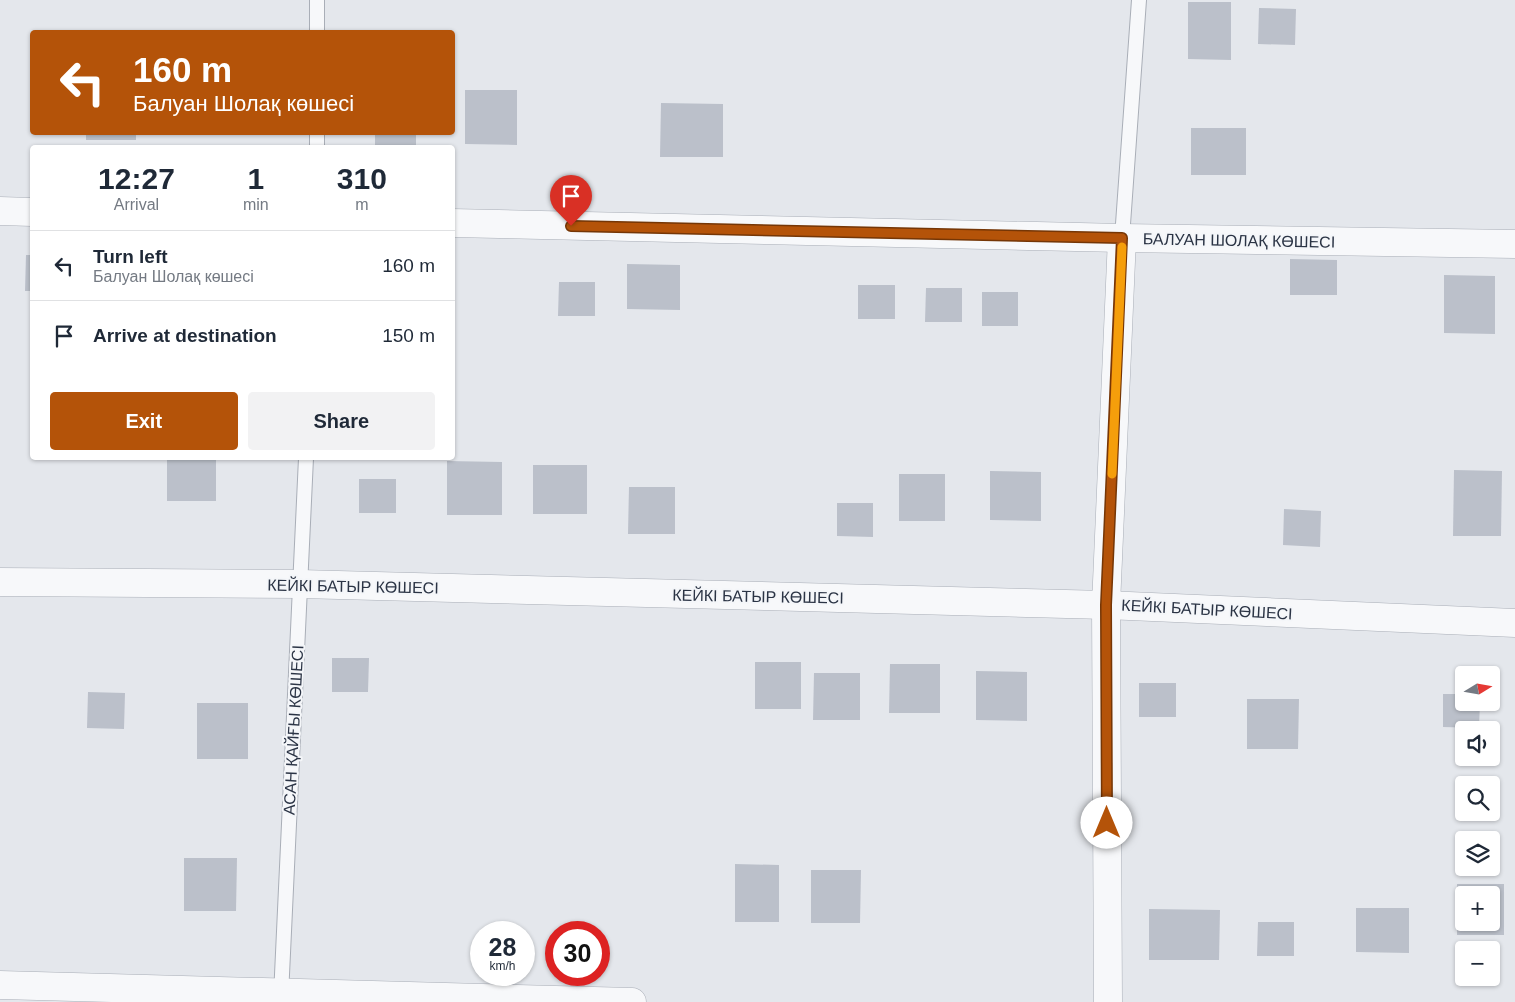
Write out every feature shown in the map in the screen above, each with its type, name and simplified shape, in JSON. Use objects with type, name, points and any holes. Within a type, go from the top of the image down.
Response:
[{"type":"street","points":[[0,211],[30,212]]},
{"type":"street","name":"БАЛУАН ШОЛАҚ КӨШЕСІ","points":[[455,223],[1122,238],[1515,244]]},
{"type":"street","points":[[1108,1002],[1106,605],[1122,238]]},
{"type":"street","name":"КЕЙКІ БАТЫР КӨШЕСІ","points":[[0,582],[300,584],[1106,605],[1515,623]]},
{"type":"street","points":[[0,985],[281,998],[632,1002]]},
{"type":"lane","points":[[317,0],[317,30]]},
{"type":"lane","points":[[1122,238],[1139,0]]},
{"type":"lane","name":"АСАН ҚАЙҒЫ КӨШЕСІ","points":[[281,998],[306,460]]},
{"type":"building","points":[[1188,2],[1231,2],[1231,60],[1188,59]]},
{"type":"building","points":[[1259,8],[1296,9],[1295,45],[1258,44]]},
{"type":"building","points":[[465,90],[517,90],[517,145],[465,144]]},
{"type":"building","points":[[661,103],[723,104],[723,157],[660,157]]},
{"type":"building","points":[[1191,128],[1246,128],[1246,175],[1191,175]]},
{"type":"building","points":[[86,135],[136,135],[136,140],[86,140]]},
{"type":"building","points":[[375,135],[416,135],[416,145],[375,145]]},
{"type":"building","points":[[26,255],[30,255],[30,291],[25,291]]},
{"type":"building","points":[[1290,259],[1337,260],[1337,295],[1290,295]]},
{"type":"building","points":[[627,264],[680,265],[680,310],[627,309]]},
{"type":"building","points":[[1444,275],[1495,276],[1495,334],[1444,333]]},
{"type":"building","points":[[559,282],[595,282],[595,316],[558,316]]},
{"type":"building","points":[[858,285],[895,285],[895,319],[858,319]]},
{"type":"building","points":[[926,288],[962,288],[962,322],[925,322]]},
{"type":"building","points":[[982,292],[1018,292],[1018,326],[982,326]]},
{"type":"building","points":[[167,460],[216,460],[216,501],[167,501]]},
{"type":"building","points":[[447,461],[502,462],[502,515],[447,515]]},
{"type":"building","points":[[533,465],[587,465],[587,514],[533,514]]},
{"type":"building","points":[[1454,470],[1502,471],[1501,536],[1453,536]]},
{"type":"building","points":[[990,471],[1041,472],[1041,521],[990,520]]},
{"type":"building","points":[[899,474],[945,474],[945,521],[899,521]]},
{"type":"building","points":[[359,479],[396,479],[396,513],[359,513]]},
{"type":"building","points":[[629,487],[675,487],[675,534],[628,534]]},
{"type":"building","points":[[837,503],[873,503],[873,537],[837,536]]},
{"type":"building","points":[[1284,509],[1321,511],[1320,547],[1283,545]]},
{"type":"building","points":[[332,658],[369,658],[368,692],[332,692]]},
{"type":"building","points":[[755,662],[801,662],[801,709],[755,709]]},
{"type":"building","points":[[890,664],[940,664],[940,713],[889,713]]},
{"type":"building","points":[[976,671],[1027,672],[1027,721],[976,720]]},
{"type":"building","points":[[814,673],[860,673],[860,720],[813,720]]},
{"type":"building","points":[[1139,683],[1176,683],[1176,717],[1139,717]]},
{"type":"building","points":[[88,692],[125,693],[124,729],[87,728]]},
{"type":"building","points":[[1443,694],[1455,694],[1455,711],[1480,711],[1479,721],[1455,721],[1455,727],[1443,727]]},
{"type":"building","points":[[1247,699],[1299,699],[1298,749],[1247,749]]},
{"type":"building","points":[[197,703],[248,703],[248,759],[197,759]]},
{"type":"building","points":[[184,858],[237,858],[236,911],[184,911]]},
{"type":"building","points":[[735,864],[779,865],[779,922],[735,922]]},
{"type":"building","points":[[811,870],[861,870],[860,923],[811,923]]},
{"type":"building","points":[[1457,884],[1504,884],[1504,935],[1457,935],[1457,931],[1500,931],[1500,886],[1457,886]]},
{"type":"building","points":[[1356,908],[1409,908],[1409,953],[1356,952]]},
{"type":"building","points":[[1149,909],[1220,910],[1219,960],[1149,960]]},
{"type":"building","points":[[1258,922],[1294,922],[1294,956],[1257,956]]},
{"type":"slow traffic","points":[[1112,474],[1122,247]]},
{"type":"route","points":[[571,226],[1122,238],[1106,605],[1107,823]]}]
